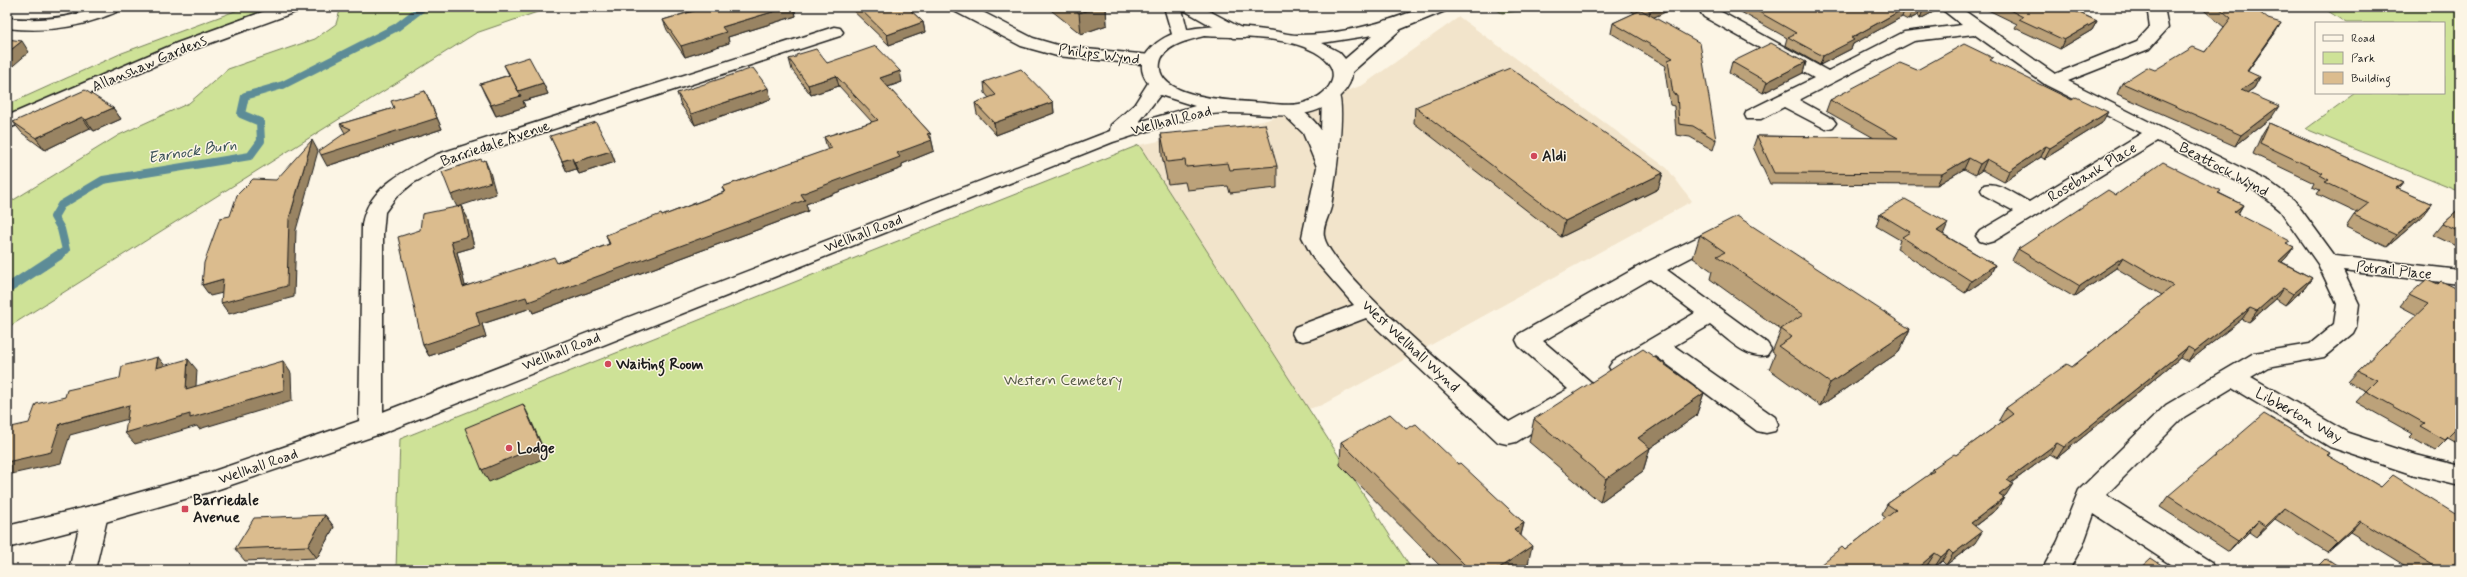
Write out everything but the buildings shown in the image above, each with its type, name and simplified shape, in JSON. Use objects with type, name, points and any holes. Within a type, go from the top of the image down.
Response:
[{"type":"street","points":[[7,23],[41,27],[78,20],[114,7]]},
{"type":"street","name":"Allanshaw Gardens","points":[[7,123],[183,48],[292,7]]},
{"type":"street","name":"Philips Wynd","points":[[960,7],[1027,42],[1063,52],[1151,60]]},
{"type":"street","points":[[1173,7],[1180,37]]},
{"type":"street","points":[[1189,7],[1240,34]]},
{"type":"street","points":[[1157,84],[1150,72],[1151,60],[1159,49],[1180,37],[1204,31],[1295,40],[1340,36],[1395,26],[1439,7]]},
{"type":"street","name":"Beattock Wynd","points":[[1948,7],[2053,81],[2264,187],[2287,205],[2328,262],[2348,304],[2345,327],[2316,351],[2262,359],[2175,411],[2088,497],[2070,545],[2055,570]]},
{"type":"street","points":[[2053,81],[2143,46],[2159,28],[2156,12],[2152,7]]},
{"type":"street","points":[[1710,13],[1826,77]]},
{"type":"street","points":[[1344,69],[1395,26]]},
{"type":"street","points":[[1754,115],[1826,77],[1910,36],[1977,28]]},
{"type":"street","name":"Barriedale Avenue","points":[[371,427],[372,234],[376,210],[391,191],[413,174],[445,158],[834,32]]},
{"type":"street","points":[[1295,40],[1320,48],[1334,58],[1344,69],[1344,78],[1331,97]]},
{"type":"street","name":"Wellhall Road","points":[[1106,138],[1139,113],[1157,84],[1177,96],[1236,105],[1288,110],[1306,108],[1331,97]]},
{"type":"street","name":"West Wellhall Wynd","points":[[1331,97],[1332,125],[1320,210],[1312,235],[1314,245],[1352,292],[1507,435],[1711,314]]},
{"type":"street","points":[[1784,99],[1826,123]]},
{"type":"street","name":"Wellhall Road","points":[[7,537],[95,515],[216,480],[371,427],[1106,138],[1192,112],[1236,105]]},
{"type":"street","points":[[1288,110],[1312,131],[1327,167]]},
{"type":"street","name":"Rosebank Place","points":[[1987,236],[2156,133]]},
{"type":"street","points":[[1991,190],[2028,211]]},
{"type":"street","points":[[1584,389],[1526,340],[1651,269],[1725,231]]},
{"type":"street","name":"Potrail Place","points":[[2328,262],[2460,277]]},
{"type":"street","points":[[1651,269],[1759,349]]},
{"type":"street","points":[[1304,333],[1369,308]]},
{"type":"street","points":[[1657,345],[1766,424]]},
{"type":"street","name":"Libberton Way","points":[[2232,377],[2339,440],[2411,464],[2460,476]]},
{"type":"street","points":[[2088,497],[2201,570]]},
{"type":"street","points":[[82,570],[95,515]]},
{"type":"shaded area","points":[[1459,17],[1667,168],[1692,201],[1322,405],[1308,409],[1139,145],[1267,120],[1363,85]]},
{"type":"green space","points":[[246,7],[273,7],[191,38],[7,116],[7,105],[122,53]]},
{"type":"green space","points":[[341,7],[552,7],[476,33],[7,328],[7,204],[119,135],[189,103],[228,69],[315,39],[336,24]]},
{"type":"green space","points":[[1492,7],[1555,7],[1502,13]]},
{"type":"green space","points":[[2322,7],[2460,7],[2460,192],[2306,129],[2354,94],[2445,94],[2445,22],[2344,22]]},
{"type":"green space","name":"Western Cemetery","points":[[1139,145],[1412,570],[396,570],[400,439]]},
{"type":"waterway","name":"Earnock Burn","points":[[57,256],[66,250],[61,229],[54,217],[61,205],[103,180],[250,156],[261,141],[260,122],[241,114],[245,96],[283,85],[397,27],[423,7]]},
{"type":"waterway","name":"Earnock Burn","points":[[7,289],[59,255]]},
{"type":"place","name":"Aldi","points":[[1534,156]]},
{"type":"place","name":"Waiting Room","points":[[608,364]]},
{"type":"place","name":"Lodge","points":[[509,448]]},
{"type":"place","name":"Barriedale Avenue","points":[[185,509]]}]
